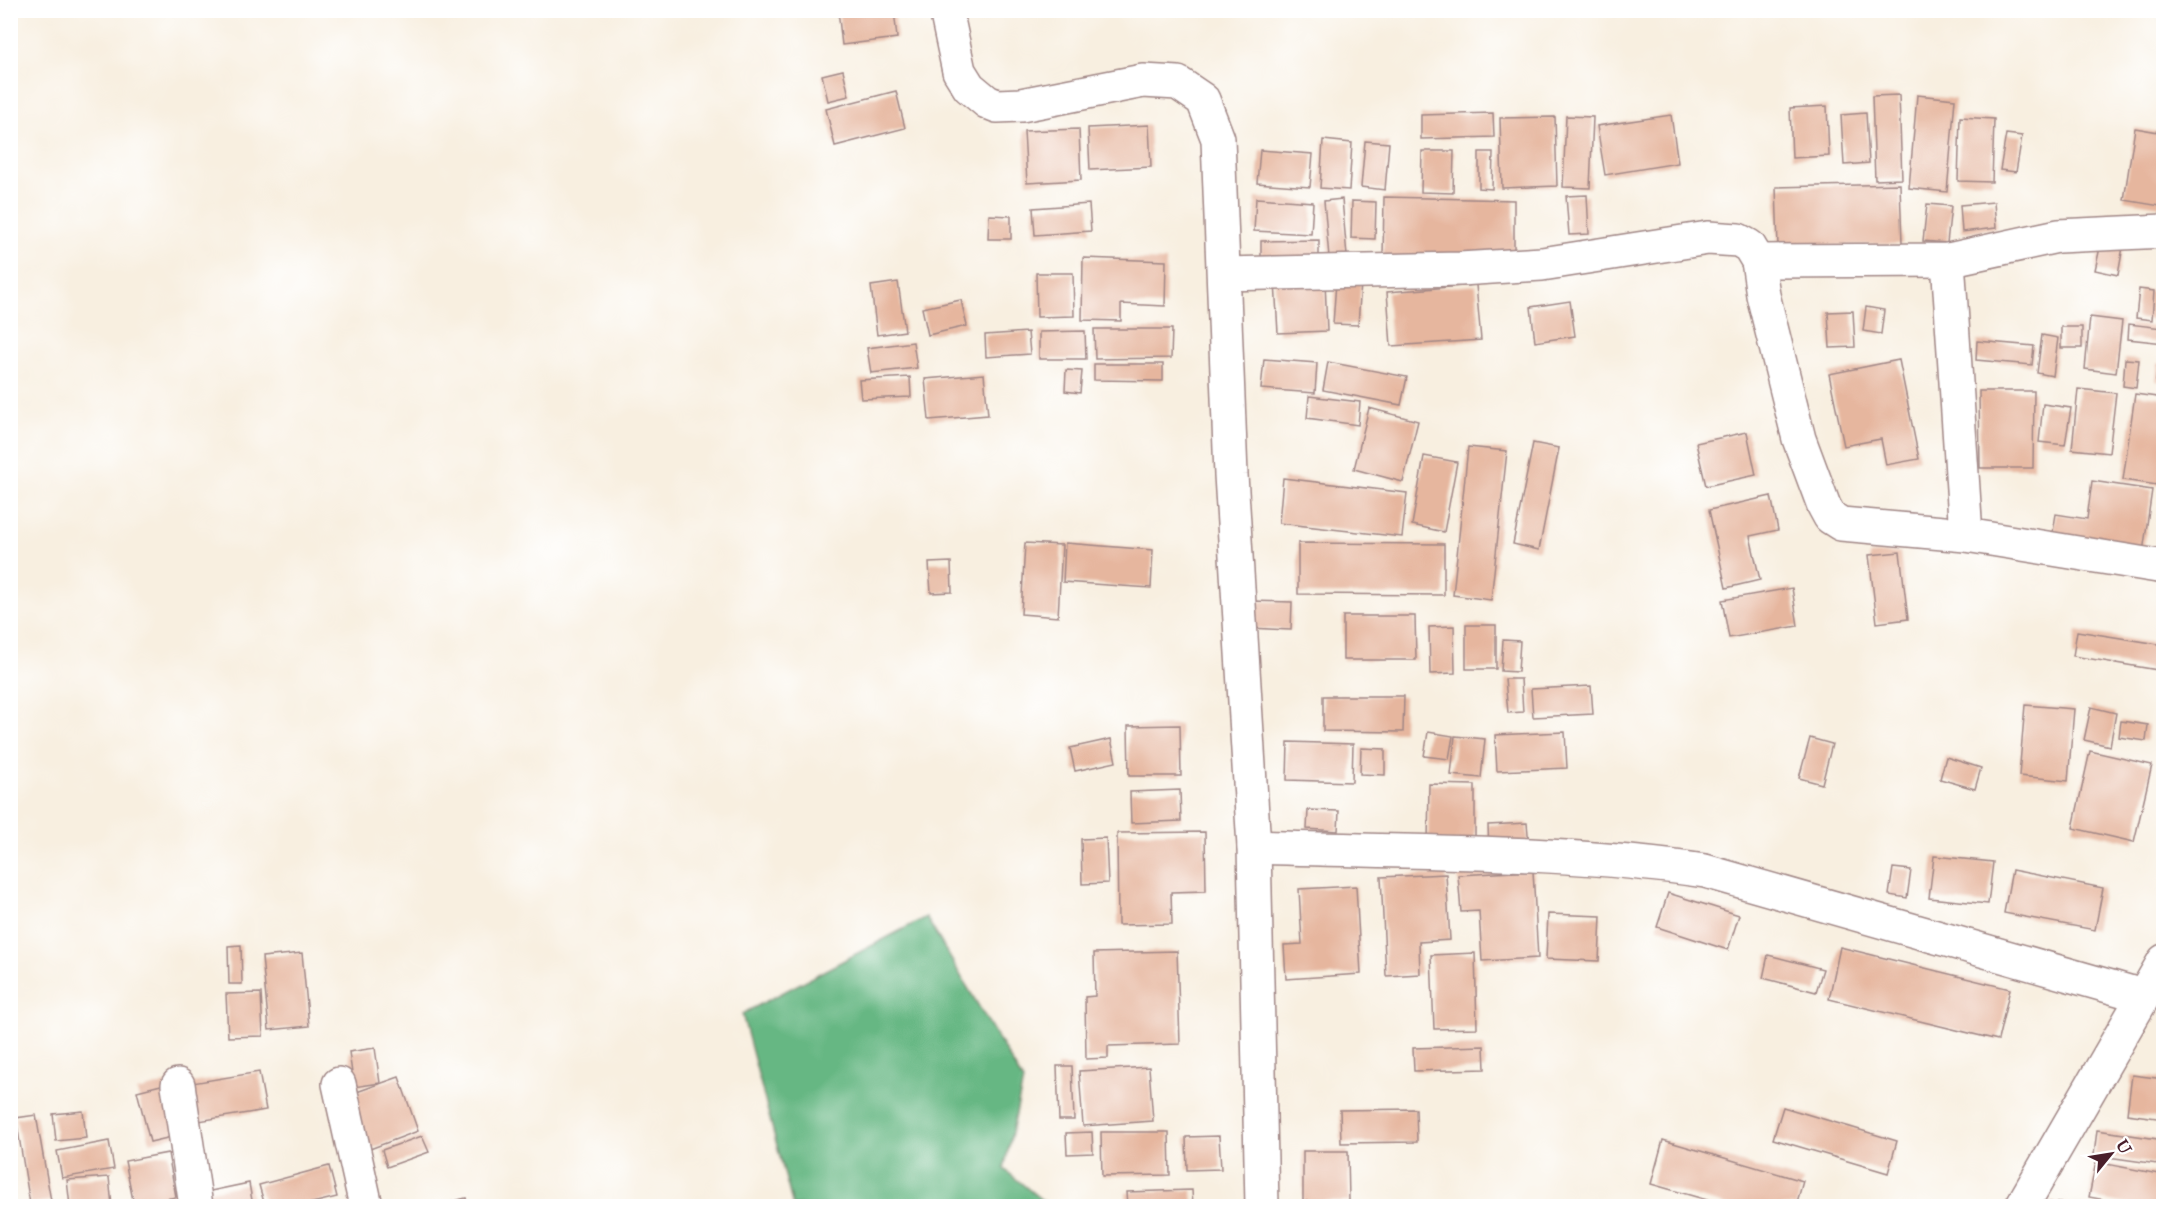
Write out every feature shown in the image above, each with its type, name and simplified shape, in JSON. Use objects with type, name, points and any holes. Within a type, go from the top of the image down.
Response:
[{"type":"street","points":[[946,10],[959,71],[980,98],[997,106],[1021,105],[1143,81],[1178,83],[1196,92],[1209,114],[1218,140],[1232,487],[1254,847],[1262,1206]]},
{"type":"street","points":[[1758,261],[1948,260],[2058,236],[2163,231]]},
{"type":"street","points":[[1224,274],[1460,269],[1530,265],[1708,238],[1738,240],[1749,246],[1758,261],[1763,295],[1799,439],[1830,517],[1842,524],[1966,535],[2163,567]]},
{"type":"street","points":[[1948,260],[1966,535]]},
{"type":"street","points":[[1254,847],[1531,856],[1648,863],[1705,872],[2143,996]]},
{"type":"street","points":[[2022,1206],[2163,961]]},
{"type":"street","points":[[339,1084],[366,1206]]},
{"type":"street","points":[[178,1085],[196,1206]]},
{"type":"green space","points":[[926,917],[1023,1081],[1004,1169],[1049,1206],[793,1206],[742,1014]]},
{"type":"building","points":[[838,10],[894,10],[897,38],[842,45]]},
{"type":"building","points":[[843,70],[849,96],[828,101],[822,75]]},
{"type":"building","points":[[896,91],[905,128],[835,146],[826,109]]},
{"type":"building","points":[[1899,95],[1902,179],[1875,180],[1872,96]]},
{"type":"building","points":[[1917,95],[1955,99],[1947,192],[1909,188]]},
{"type":"building","points":[[1827,106],[1829,156],[1792,158],[1790,108]]},
{"type":"building","points":[[1493,113],[1494,137],[1421,139],[1421,115]]},
{"type":"building","points":[[1866,113],[1869,163],[1844,165],[1841,115]]},
{"type":"building","points":[[1671,115],[1678,163],[1605,175],[1597,126]]},
{"type":"building","points":[[1566,116],[1593,117],[1590,188],[1563,187]]},
{"type":"building","points":[[1555,117],[1557,186],[1502,188],[1500,118]]},
{"type":"building","points":[[1960,117],[1994,119],[1992,182],[1958,181]]},
{"type":"building","points":[[1149,125],[1151,167],[1090,170],[1088,128]]},
{"type":"building","points":[[2135,128],[2164,133],[2164,184],[2160,206],[2124,200]]},
{"type":"building","points":[[1079,129],[1081,180],[1027,183],[1024,131]]},
{"type":"building","points":[[2006,134],[2022,136],[2016,172],[2000,170]]},
{"type":"building","points":[[1323,140],[1352,143],[1349,190],[1320,188]]},
{"type":"building","points":[[1365,141],[1389,143],[1385,190],[1361,187]]},
{"type":"building","points":[[1260,150],[1313,154],[1310,187],[1257,183]]},
{"type":"building","points":[[1422,151],[1454,151],[1453,193],[1421,192]]},
{"type":"building","points":[[1479,152],[1493,152],[1492,189],[1479,188]]},
{"type":"building","points":[[1900,184],[1902,244],[1778,247],[1776,187]]},
{"type":"building","points":[[1587,195],[1589,234],[1569,235],[1566,196]]},
{"type":"building","points":[[1384,197],[1514,200],[1514,260],[1383,258]]},
{"type":"building","points":[[1256,198],[1313,202],[1311,234],[1254,231]]},
{"type":"building","points":[[1342,199],[1347,256],[1329,257],[1324,201]]},
{"type":"building","points":[[1352,201],[1376,202],[1375,239],[1351,238]]},
{"type":"building","points":[[1994,202],[1996,228],[1962,232],[1960,205]]},
{"type":"building","points":[[1089,204],[1091,231],[1035,235],[1033,208]]},
{"type":"building","points":[[1927,204],[1951,206],[1947,243],[1923,241]]},
{"type":"building","points":[[989,215],[1011,216],[1011,239],[988,239]]},
{"type":"building","points":[[1319,240],[1319,268],[1261,269],[1261,241]]},
{"type":"building","points":[[2101,243],[2123,247],[2118,275],[2095,270]]},
{"type":"building","points":[[1083,258],[1166,261],[1165,306],[1121,304],[1121,321],[1082,320]]},
{"type":"building","points":[[1036,273],[1073,273],[1074,316],[1037,317]]},
{"type":"building","points":[[1325,280],[1327,331],[1278,333],[1275,282]]},
{"type":"building","points":[[898,282],[905,331],[877,335],[871,286]]},
{"type":"building","points":[[1336,282],[1361,283],[1358,325],[1333,324]]},
{"type":"building","points":[[1476,285],[1481,340],[1391,346],[1387,292]]},
{"type":"building","points":[[2139,289],[2154,291],[2152,320],[2136,318]]},
{"type":"building","points":[[961,300],[967,326],[928,335],[922,308]]},
{"type":"building","points":[[1570,301],[1575,336],[1535,342],[1531,307]]},
{"type":"building","points":[[1866,307],[1884,310],[1881,334],[1863,331]]},
{"type":"building","points":[[1853,311],[1855,347],[1830,348],[1828,312]]},
{"type":"building","points":[[2090,317],[2122,321],[2116,373],[2085,369]]},
{"type":"building","points":[[2162,323],[2164,343],[2128,339],[2129,324],[2162,328]]},
{"type":"building","points":[[2061,327],[2082,327],[2082,348],[2061,348]]},
{"type":"building","points":[[1094,329],[1172,329],[1171,358],[1095,359]]},
{"type":"building","points":[[1085,331],[1086,359],[1039,359],[1039,332]]},
{"type":"building","points":[[1028,332],[1030,354],[986,357],[985,335]]},
{"type":"building","points":[[2042,335],[2058,338],[2053,376],[2037,373]]},
{"type":"building","points":[[1977,341],[2034,346],[2032,365],[1976,360]]},
{"type":"building","points":[[913,342],[917,368],[871,373],[867,348]]},
{"type":"building","points":[[1264,359],[1317,363],[1315,393],[1261,389]]},
{"type":"building","points":[[2125,359],[2139,360],[2136,388],[2123,386]]},
{"type":"building","points":[[1899,360],[1919,459],[1886,465],[1881,439],[1844,446],[1829,374]]},
{"type":"building","points":[[1328,362],[1407,377],[1401,405],[1323,390]]},
{"type":"building","points":[[2158,363],[2164,363],[2164,382],[2156,381]]},
{"type":"building","points":[[1094,364],[1163,364],[1163,381],[1094,380]]},
{"type":"building","points":[[1066,370],[1082,371],[1080,393],[1065,391]]},
{"type":"building","points":[[984,374],[988,415],[929,420],[925,379]]},
{"type":"building","points":[[910,377],[911,397],[861,399],[859,380]]},
{"type":"building","points":[[2078,389],[2116,393],[2109,453],[2072,449]]},
{"type":"building","points":[[1979,391],[2034,391],[2033,468],[1980,468]]},
{"type":"building","points":[[2135,394],[2164,398],[2164,486],[2123,480]]},
{"type":"building","points":[[1309,396],[1360,402],[1358,425],[1307,418]]},
{"type":"building","points":[[2043,404],[2071,408],[2065,445],[2039,442]]},
{"type":"building","points":[[1369,408],[1418,421],[1403,482],[1354,469]]},
{"type":"building","points":[[1747,432],[1756,475],[1706,486],[1696,443]]},
{"type":"building","points":[[1533,443],[1559,448],[1539,550],[1513,544]]},
{"type":"building","points":[[1468,447],[1507,451],[1491,600],[1453,595]]},
{"type":"building","points":[[1424,456],[1457,462],[1444,532],[1412,525]]},
{"type":"building","points":[[1283,478],[1407,493],[1402,537],[1279,523]]},
{"type":"building","points":[[2092,481],[2152,490],[2143,552],[2052,538],[2056,514],[2087,519]]},
{"type":"building","points":[[1771,496],[1778,530],[1750,536],[1760,580],[1726,588],[1709,510]]},
{"type":"building","points":[[1025,543],[1062,545],[1058,617],[1021,614]]},
{"type":"building","points":[[1065,543],[1153,550],[1151,588],[1063,582]]},
{"type":"building","points":[[1298,543],[1444,544],[1444,595],[1298,594]]},
{"type":"building","points":[[1900,552],[1908,619],[1877,623],[1869,555]]},
{"type":"building","points":[[951,562],[952,592],[931,593],[929,563]]},
{"type":"building","points":[[1792,588],[1798,626],[1729,638],[1722,600]]},
{"type":"building","points":[[1250,601],[1292,602],[1291,630],[1250,628]]},
{"type":"building","points":[[1343,616],[1415,616],[1416,660],[1343,660]]},
{"type":"building","points":[[1466,625],[1496,625],[1496,669],[1466,669]]},
{"type":"building","points":[[1454,626],[1455,673],[1430,674],[1429,627]]},
{"type":"building","points":[[2077,631],[2164,645],[2164,671],[2073,656]]},
{"type":"building","points":[[1503,640],[1520,641],[1518,672],[1501,671]]},
{"type":"building","points":[[1505,679],[1521,679],[1523,712],[1508,713]]},
{"type":"building","points":[[1591,686],[1593,714],[1533,717],[1531,689]]},
{"type":"building","points":[[1323,696],[1404,696],[1403,732],[1323,731]]},
{"type":"building","points":[[2025,705],[2074,709],[2068,781],[2019,776]]},
{"type":"building","points":[[2091,707],[2116,713],[2110,746],[2084,740]]},
{"type":"building","points":[[2121,721],[2148,725],[2146,741],[2119,737]]},
{"type":"building","points":[[1180,725],[1181,776],[1129,776],[1128,726]]},
{"type":"building","points":[[1428,732],[1453,736],[1449,759],[1424,756]]},
{"type":"building","points":[[1565,732],[1567,768],[1497,771],[1495,735]]},
{"type":"building","points":[[1455,736],[1485,739],[1481,778],[1451,775]]},
{"type":"building","points":[[1810,738],[1832,744],[1822,784],[1799,778]]},
{"type":"building","points":[[1111,739],[1116,762],[1075,771],[1070,748]]},
{"type":"building","points":[[1288,742],[1353,744],[1352,782],[1287,780]]},
{"type":"building","points":[[1361,748],[1385,749],[1385,775],[1360,774]]},
{"type":"building","points":[[2090,751],[2152,765],[2134,842],[2073,828]]},
{"type":"building","points":[[1946,757],[1981,768],[1975,789],[1940,779]]},
{"type":"building","points":[[1429,784],[1475,785],[1475,841],[1428,841]]},
{"type":"building","points":[[1180,790],[1181,821],[1131,823],[1130,792]]},
{"type":"building","points":[[1308,810],[1339,811],[1338,831],[1307,829]]},
{"type":"building","points":[[1527,823],[1529,846],[1489,849],[1488,825]]},
{"type":"building","points":[[1205,832],[1206,891],[1171,892],[1172,924],[1118,925],[1117,833]]},
{"type":"building","points":[[1106,838],[1108,883],[1082,884],[1081,839]]},
{"type":"building","points":[[1934,856],[1993,862],[1988,904],[1929,898]]},
{"type":"building","points":[[1893,868],[1911,870],[1907,898],[1889,895]]},
{"type":"building","points":[[2012,870],[2103,888],[2095,930],[2004,913]]},
{"type":"building","points":[[1533,871],[1538,958],[1482,961],[1479,911],[1461,912],[1458,875]]},
{"type":"building","points":[[1446,874],[1450,940],[1419,942],[1420,974],[1386,976],[1381,877]]},
{"type":"building","points":[[1356,886],[1361,974],[1286,979],[1284,945],[1302,944],[1299,889]]},
{"type":"building","points":[[1668,893],[1739,915],[1728,950],[1657,927]]},
{"type":"building","points":[[1548,914],[1601,916],[1599,961],[1546,959]]},
{"type":"building","points":[[241,945],[242,984],[229,984],[228,946]]},
{"type":"building","points":[[1840,947],[2010,989],[1998,1040],[1829,999]]},
{"type":"building","points":[[1177,951],[1180,1044],[1108,1046],[1108,1058],[1086,1059],[1085,997],[1095,996],[1094,953]]},
{"type":"building","points":[[302,953],[309,1026],[269,1030],[262,957]]},
{"type":"building","points":[[1475,953],[1477,1028],[1434,1029],[1431,955]]},
{"type":"building","points":[[1768,955],[1823,969],[1816,992],[1763,978]]},
{"type":"building","points":[[261,993],[263,1036],[228,1037],[226,994]]},
{"type":"building","points":[[1484,1046],[1485,1069],[1414,1071],[1413,1048]]},
{"type":"building","points":[[375,1048],[380,1083],[354,1087],[349,1052]]},
{"type":"building","points":[[1057,1066],[1072,1066],[1074,1120],[1059,1120]]},
{"type":"building","points":[[1149,1067],[1153,1121],[1083,1126],[1079,1071]]},
{"type":"building","points":[[259,1072],[266,1110],[193,1122],[186,1084]]},
{"type":"building","points":[[2132,1075],[2164,1079],[2164,1119],[2127,1114]]},
{"type":"building","points":[[399,1077],[418,1131],[370,1149],[351,1094]]},
{"type":"building","points":[[165,1084],[176,1136],[150,1142],[137,1091]]},
{"type":"building","points":[[1783,1107],[1897,1141],[1888,1173],[1773,1139]]},
{"type":"building","points":[[1416,1109],[1417,1142],[1341,1143],[1340,1110]]},
{"type":"building","points":[[83,1111],[86,1138],[56,1141],[53,1114]]},
{"type":"building","points":[[36,1115],[51,1201],[30,1204],[16,1118]]},
{"type":"building","points":[[2097,1130],[2164,1140],[2164,1165],[2094,1155]]},
{"type":"building","points":[[1092,1132],[1093,1153],[1067,1154],[1066,1133]]},
{"type":"building","points":[[1101,1132],[1169,1132],[1170,1175],[1102,1176]]},
{"type":"building","points":[[422,1136],[429,1152],[387,1167],[382,1150]]},
{"type":"building","points":[[1219,1136],[1221,1169],[1187,1170],[1186,1137]]},
{"type":"building","points":[[1663,1140],[1803,1181],[1796,1206],[1728,1206],[1651,1184]]},
{"type":"building","points":[[109,1141],[114,1169],[62,1178],[57,1151]]},
{"type":"building","points":[[1303,1151],[1348,1151],[1349,1201],[1303,1201]]},
{"type":"building","points":[[168,1153],[176,1197],[134,1205],[125,1161]]},
{"type":"building","points":[[2096,1162],[2164,1175],[2164,1206],[2136,1206],[2089,1197]]},
{"type":"building","points":[[329,1166],[337,1197],[300,1206],[265,1206],[259,1185]]},
{"type":"building","points":[[109,1177],[112,1206],[70,1206],[67,1180]]},
{"type":"building","points":[[249,1183],[253,1206],[203,1206],[201,1193]]},
{"type":"building","points":[[1192,1190],[1193,1206],[1127,1206],[1126,1192]]},
{"type":"building","points":[[466,1198],[468,1206],[434,1206]]},
{"type":"building","points":[[2044,1202],[2083,1205],[2083,1206],[2044,1206]]}]
